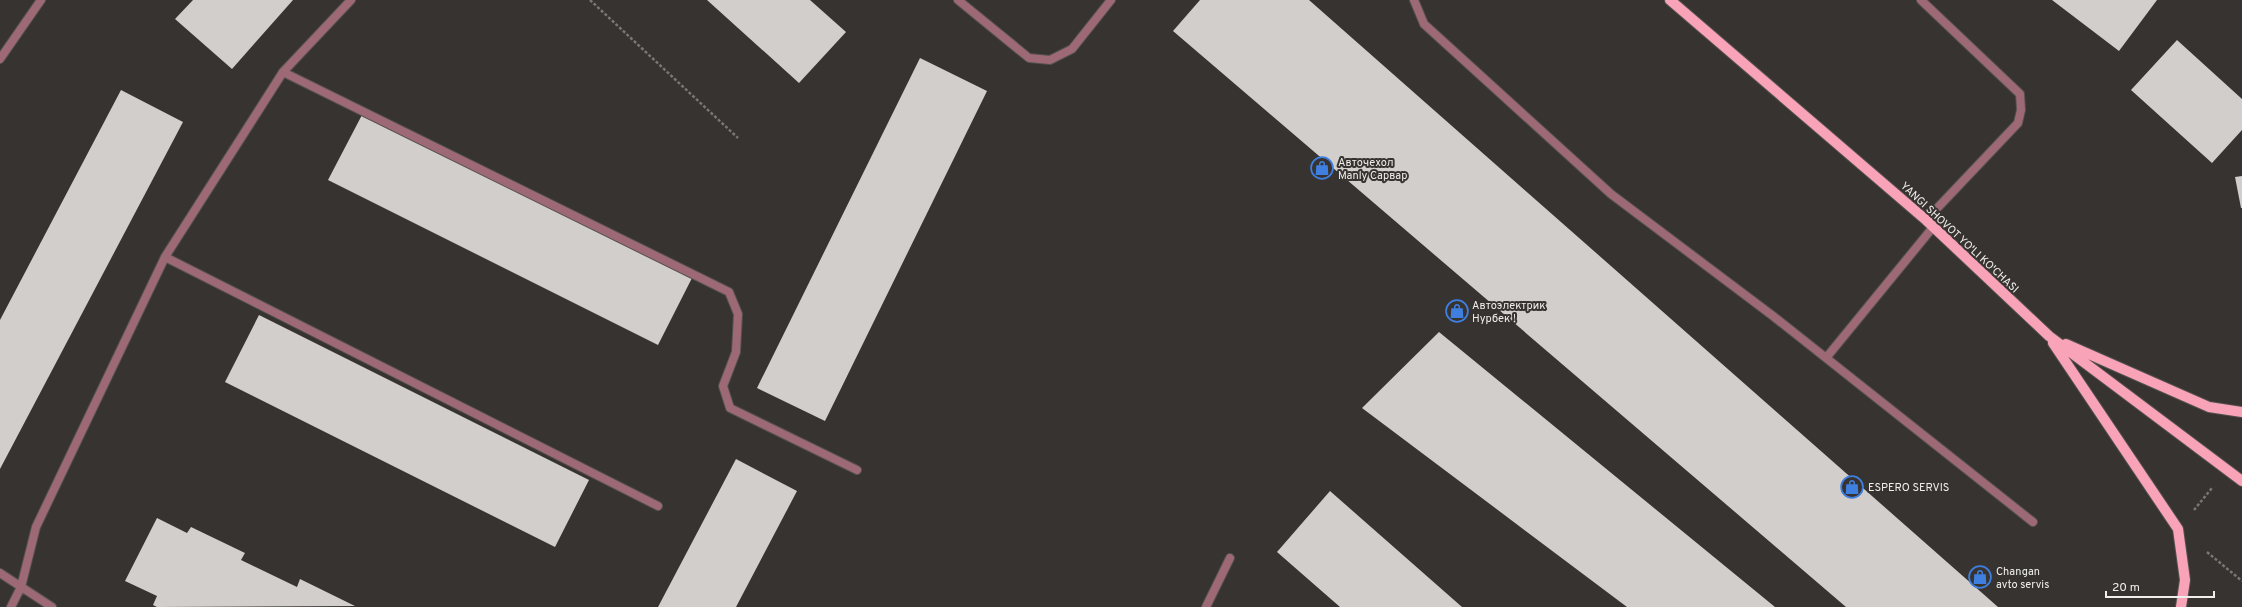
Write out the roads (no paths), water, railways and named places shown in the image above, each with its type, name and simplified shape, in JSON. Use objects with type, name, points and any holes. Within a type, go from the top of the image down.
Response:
[{"type":"main road","name":"YANGI SHOVOT YO'LI KO'CHASI","points":[[1670,0],[1930,223],[2049,336],[2242,481]]},
{"type":"main road","points":[[2049,336],[2210,407],[2242,412]]},
{"type":"main road","points":[[2049,336],[2178,529],[2185,580],[2181,607]]},
{"type":"lane","points":[[0,59],[41,0]]},
{"type":"lane","points":[[11,607],[21,587],[36,527],[165,257],[283,72],[351,0]]},
{"type":"lane","points":[[958,0],[1029,58],[1050,60],[1072,49],[1112,0]]},
{"type":"lane","points":[[1414,0],[1424,24],[1611,194],[1826,358],[2033,522]]},
{"type":"lane","points":[[1826,358],[1930,223],[2018,123],[2021,110],[2020,94],[1922,0]]},
{"type":"lane","points":[[283,72],[729,292],[738,314],[736,352],[723,386],[730,408],[857,470]]},
{"type":"lane","points":[[165,257],[658,506]]},
{"type":"lane","points":[[1206,607],[1230,558]]},
{"type":"lane","points":[[0,573],[52,607]]},
{"type":"place","name":"Авточехол Manly Сарвар","points":[[1322,168]]},
{"type":"place","name":"Автоэлектрик Нурбек !","points":[[1457,311]]},
{"type":"place","name":"ESPERO SERVIS","points":[[1852,487]]},
{"type":"place","name":"Changan avto servis","points":[[1980,577]]}]
